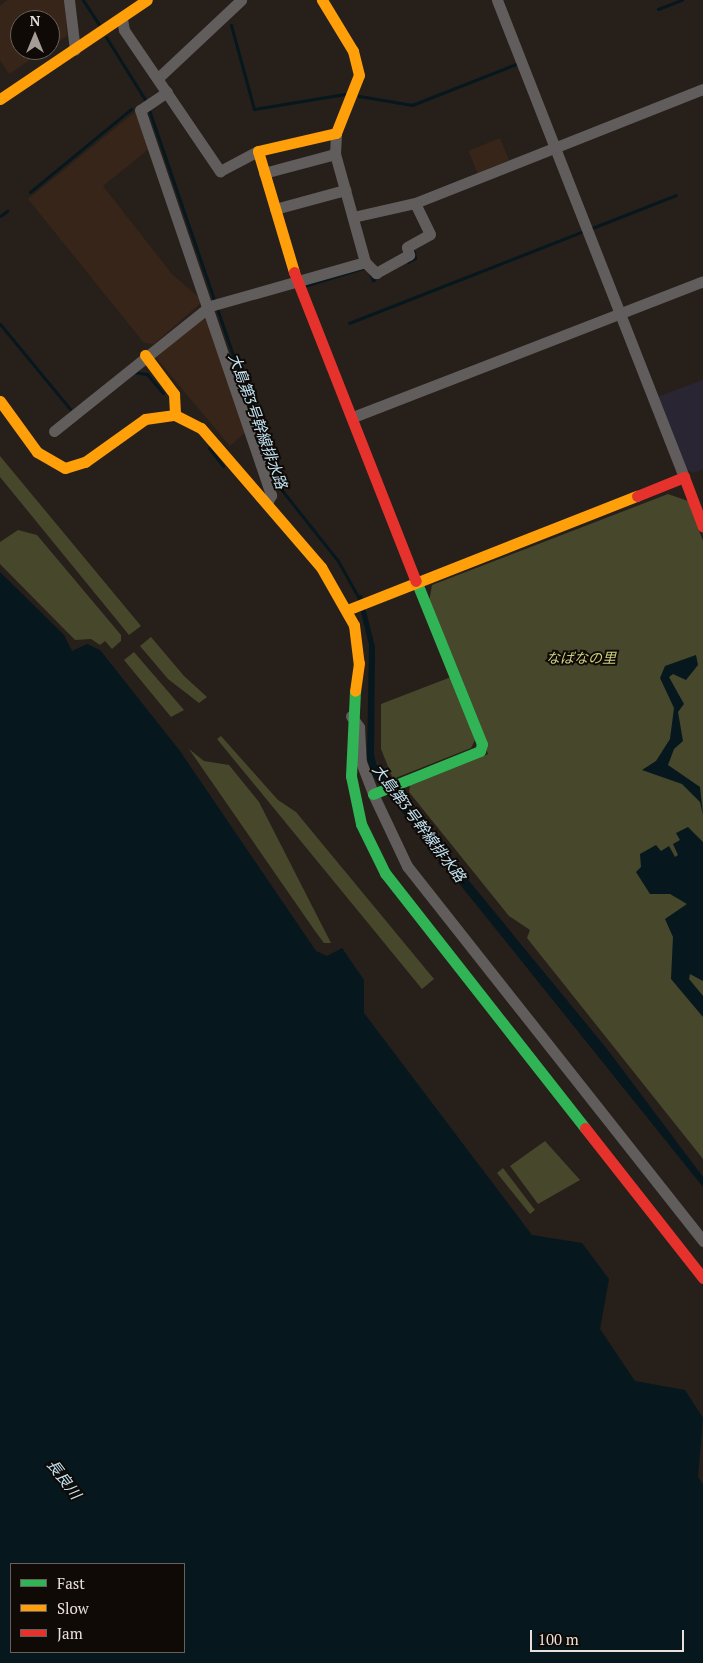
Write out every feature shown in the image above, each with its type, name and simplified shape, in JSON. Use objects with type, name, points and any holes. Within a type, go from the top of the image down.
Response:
[{"type":"main road","points":[[0,99],[147,0]]},
{"type":"main road","points":[[322,0],[353,51],[359,75],[336,133],[258,151],[296,280],[353,418],[416,582],[482,744],[480,751],[377,792]]},
{"type":"main road","points":[[145,355],[174,394],[175,415]]},
{"type":"main road","points":[[0,401],[37,452],[55,466],[65,468],[84,462],[145,419],[175,415],[201,428],[321,567],[351,608],[357,636],[359,663],[351,716],[356,800],[385,873],[703,1278]]},
{"type":"main road","points":[[351,608],[684,477],[703,527]]},
{"type":"street","points":[[69,0],[75,50]]},
{"type":"street","points":[[158,78],[242,0]]},
{"type":"street","points":[[497,0],[684,477]]},
{"type":"street","points":[[118,21],[220,171],[258,151]]},
{"type":"street","points":[[353,217],[414,203],[703,89]]},
{"type":"street","points":[[167,92],[147,105],[215,305],[271,495],[267,503]]},
{"type":"street","points":[[336,133],[336,154],[365,262],[376,273],[409,255],[407,247],[430,234],[414,203]]},
{"type":"street","points":[[264,173],[336,154]]},
{"type":"street","points":[[275,209],[345,190]]},
{"type":"street","points":[[54,431],[145,355],[215,305],[296,280],[365,262]]},
{"type":"street","points":[[353,418],[703,281]]},
{"type":"street","points":[[351,716],[359,728],[361,762],[377,792],[407,866],[703,1241]]},
{"type":"shaded area","points":[[7,0],[65,0],[67,36],[60,41],[60,10],[10,10],[10,60],[30,60],[9,74],[0,60],[0,6]]},
{"type":"shaded area","points":[[135,112],[150,148],[103,186],[172,274],[203,301],[154,344],[144,343],[28,199]]},
{"type":"shaded area","points":[[500,138],[509,160],[477,173],[468,151]]},
{"type":"shaded area","points":[[205,315],[247,431],[230,446],[156,358]]},
{"type":"shaded area","points":[[703,380],[703,469],[693,473],[684,467],[657,397]]},
{"type":"green space","points":[[0,456],[141,626],[129,635],[0,477]]},
{"type":"green space","name":"なばなの里","points":[[668,494],[688,501],[703,541],[703,1159],[527,938],[530,930],[509,916],[409,792],[410,785],[488,754],[429,602],[432,585]]},
{"type":"green space","points":[[18,530],[37,535],[121,635],[121,641],[112,649],[105,641],[100,645],[91,639],[75,640],[0,564],[0,542]]},
{"type":"green space","points":[[151,637],[184,676],[207,697],[199,703],[168,679],[140,646]]},
{"type":"green space","points":[[134,652],[184,710],[171,717],[124,660]]},
{"type":"green space","points":[[451,677],[475,740],[471,748],[393,779],[381,749],[381,704]]},
{"type":"green space","points":[[221,736],[278,800],[296,812],[434,979],[422,989],[217,739]]},
{"type":"green space","points":[[189,749],[204,761],[229,765],[259,802],[331,943],[324,943],[315,931]]},
{"type":"green space","points":[[545,1141],[580,1180],[538,1204],[510,1166]]},
{"type":"green space","points":[[503,1168],[535,1210],[530,1214],[497,1173]]},
{"type":"water","name":"長良川","points":[[0,572],[64,635],[72,651],[87,644],[100,650],[180,751],[316,951],[327,956],[342,948],[364,980],[364,1013],[532,1235],[582,1243],[609,1279],[600,1329],[635,1381],[685,1390],[703,1418],[698,1477],[703,1484],[703,1663],[0,1663]]},
{"type":"water","points":[[362,595],[375,647],[374,755],[378,770],[607,1049],[703,1177],[703,1187],[372,775],[367,758],[369,645],[357,596]]},
{"type":"water","points":[[696,655],[698,665],[686,680],[673,674],[669,677],[684,704],[678,712],[683,741],[674,749],[668,765],[700,787],[703,815],[700,802],[682,784],[642,770],[656,761],[670,739],[674,708],[660,678],[665,666]]},
{"type":"water","points":[[688,827],[703,842],[703,981],[690,974],[689,979],[703,996],[703,1017],[671,979],[673,937],[665,919],[687,904],[670,894],[650,894],[636,872],[641,867],[640,854],[656,845],[661,851],[669,846],[675,857],[678,855],[673,844],[680,840],[676,833]]},
{"type":"waterway","name":"大島第3号幹線排水路","points":[[83,0],[99,25]]},
{"type":"waterway","points":[[658,9],[682,0]]},
{"type":"waterway","points":[[231,25],[254,109],[345,94]]},
{"type":"waterway","name":"大島第3号幹線排水路","points":[[106,37],[146,101]]},
{"type":"waterway","points":[[359,96],[412,105],[516,64]]},
{"type":"waterway","name":"大島第3号幹線排水路","points":[[148,107],[277,484],[338,561],[360,600]]},
{"type":"waterway","points":[[30,192],[131,109]]},
{"type":"waterway","points":[[592,228],[676,195]]},
{"type":"waterway","points":[[0,216],[7,211]]},
{"type":"waterway","points":[[349,323],[581,232]]},
{"type":"waterway","points":[[408,262],[415,258],[414,252]]},
{"type":"waterway","points":[[304,286],[367,267]]},
{"type":"waterway","points":[[370,273],[373,280],[378,277]]},
{"type":"waterway","points":[[0,324],[70,409]]},
{"type":"waterway","points":[[133,372],[147,374],[163,393]]},
{"type":"waterway","points":[[209,448],[223,466]]},
{"type":"traffic: fast","points":[[373,794],[480,751],[482,744],[416,581]]},
{"type":"traffic: fast","points":[[355,691],[351,776],[361,824],[385,873],[585,1128]]},
{"type":"traffic: slow","points":[[0,99],[147,0]]},
{"type":"traffic: slow","points":[[294,272],[258,151],[336,133],[359,75],[353,51],[322,0]]},
{"type":"traffic: slow","points":[[145,355],[174,394],[175,415],[201,428],[321,567],[354,625],[359,663],[355,691]]},
{"type":"traffic: slow","points":[[0,401],[37,452],[65,468],[85,462],[145,419],[175,415]]},
{"type":"traffic: slow","points":[[347,610],[637,496]]},
{"type":"traffic: jam","points":[[294,272],[416,581]]},
{"type":"traffic: jam","points":[[637,496],[684,477],[703,527]]},
{"type":"traffic: jam","points":[[585,1128],[703,1278]]}]
